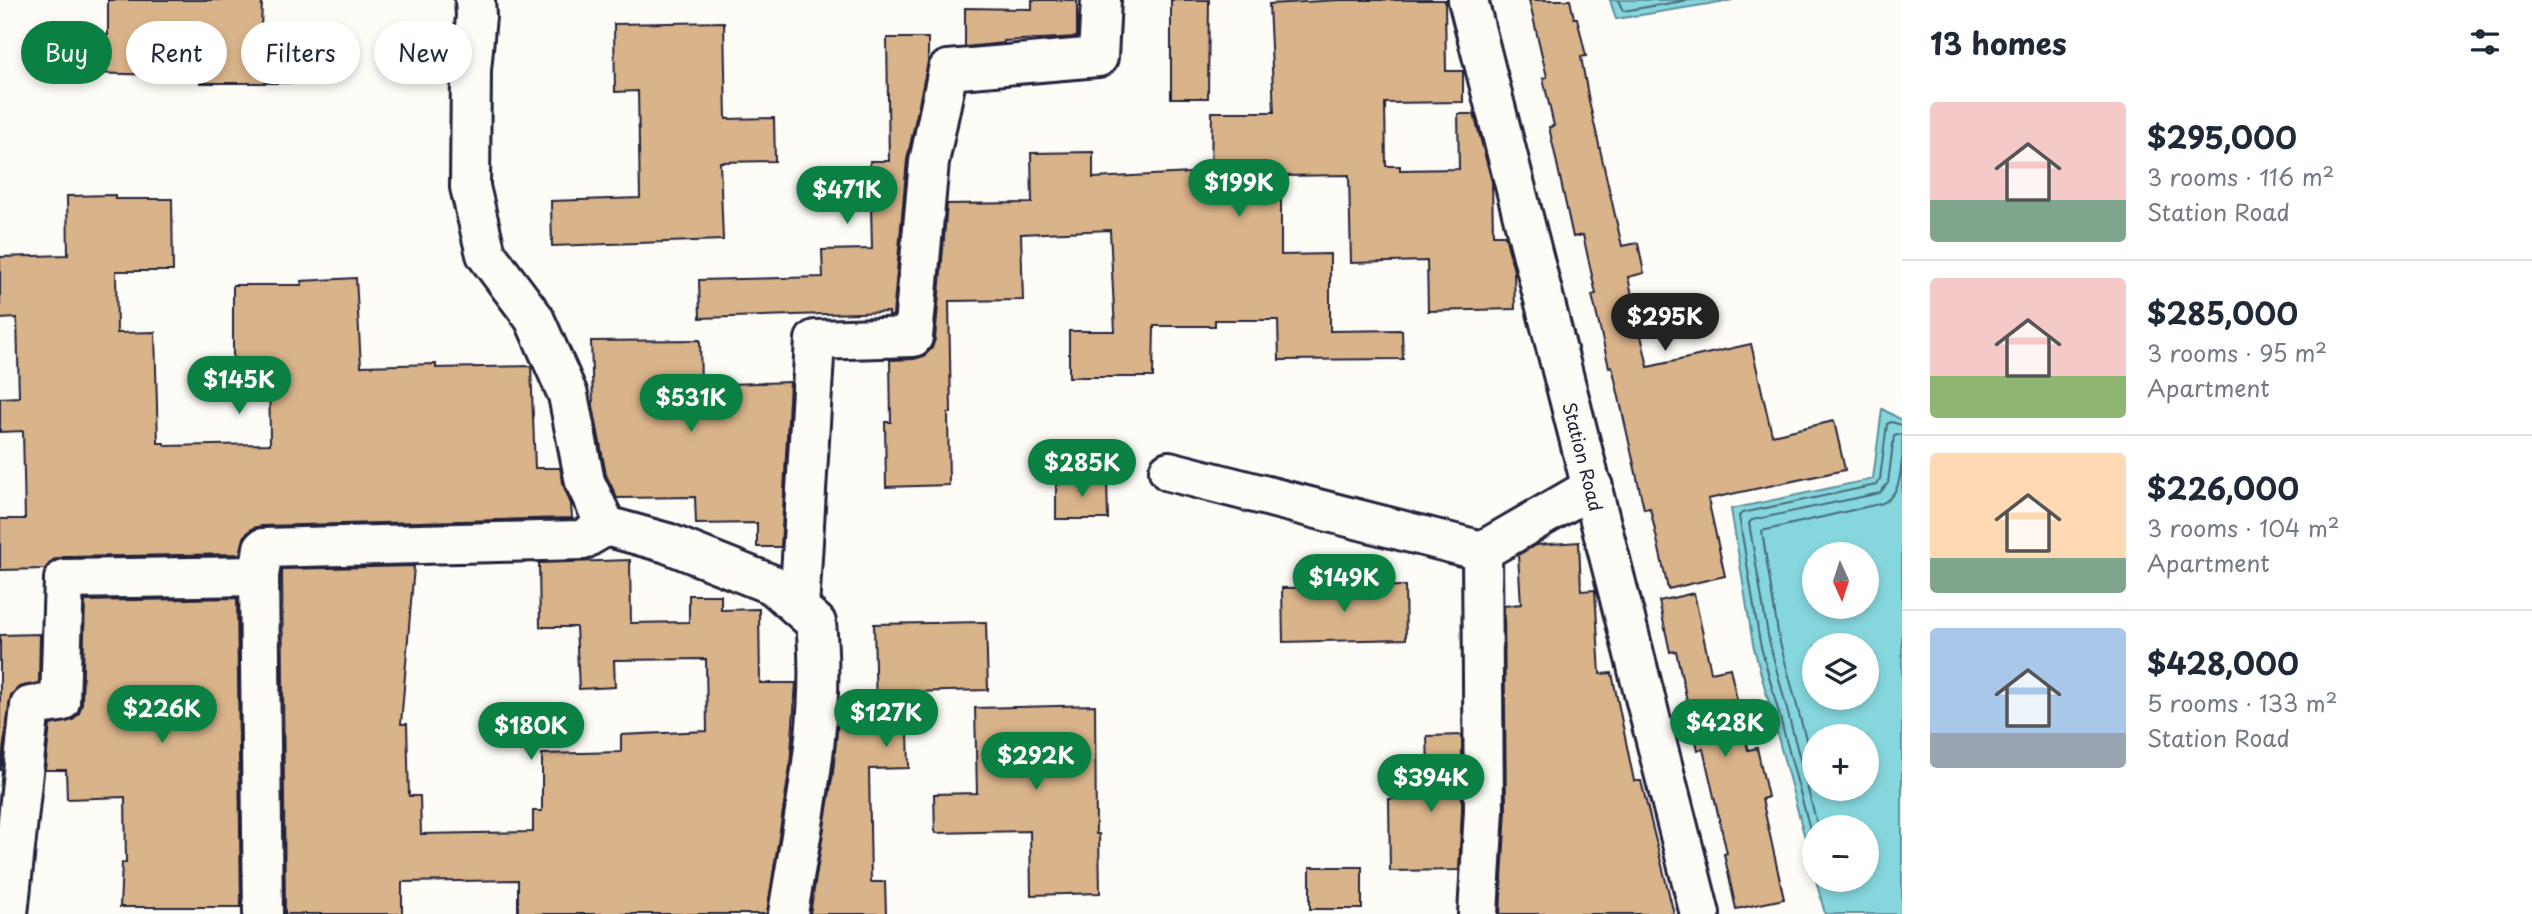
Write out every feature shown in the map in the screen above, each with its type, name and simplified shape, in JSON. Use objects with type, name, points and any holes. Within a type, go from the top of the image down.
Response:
[{"type":"street","points":[[475,0],[471,70],[470,187],[486,254],[534,318],[568,395],[585,482],[606,526]]},
{"type":"street","points":[[799,608],[815,340],[913,337],[929,162],[948,70],[1098,57],[1101,0]]},
{"type":"street","name":"Station Road","points":[[1468,0],[1700,914]]},
{"type":"street","points":[[1170,471],[1482,551],[1593,487]]},
{"type":"street","points":[[262,914],[259,576],[263,548],[582,540],[606,526],[667,543],[773,585],[816,623],[820,659],[816,731],[788,914]]},
{"type":"street","points":[[1478,914],[1484,810],[1482,551]]},
{"type":"street","points":[[8,914],[11,775],[30,706],[60,702],[64,579],[259,576]]},
{"type":"water","points":[[1610,0],[1733,0],[1616,19]]},
{"type":"water","points":[[1882,409],[1902,420],[1902,914],[1825,914],[1819,892],[1879,892],[1879,815],[1802,815],[1802,827],[1753,644],[1731,509],[1873,479]]},
{"type":"building","points":[[108,0],[262,0],[261,21],[241,21],[241,83],[227,83],[227,21],[126,21],[126,74],[112,74],[112,21],[108,21]]},
{"type":"building","points":[[1032,0],[1077,0],[1077,37],[1004,41],[965,47],[965,8],[1032,9]]},
{"type":"building","points":[[1171,0],[1209,0],[1208,98],[1171,98]]},
{"type":"building","points":[[1339,0],[1445,0],[1446,71],[1463,71],[1463,102],[1385,103],[1386,166],[1400,166],[1400,170],[1459,169],[1458,114],[1474,114],[1492,182],[1493,235],[1505,235],[1514,271],[1515,309],[1428,311],[1427,261],[1351,263],[1349,175],[1281,176],[1281,255],[1330,254],[1330,331],[1402,330],[1403,359],[1279,360],[1278,320],[1215,320],[1215,326],[1154,326],[1153,377],[1069,377],[1069,331],[1115,331],[1110,230],[1021,234],[1023,300],[949,301],[949,485],[886,487],[885,422],[891,422],[890,360],[914,359],[924,356],[932,348],[947,204],[1032,203],[1031,153],[1093,152],[1093,178],[1211,172],[1212,112],[1274,112],[1269,4]]},
{"type":"building","points":[[1529,0],[1570,0],[1574,18],[1577,18],[1586,56],[1581,57],[1589,101],[1622,246],[1638,243],[1644,273],[1628,277],[1648,367],[1751,344],[1772,435],[1834,421],[1845,470],[1708,499],[1725,576],[1668,589],[1650,508],[1644,509],[1612,366],[1609,367],[1592,295],[1596,294],[1583,235],[1573,237],[1549,127],[1554,126],[1543,78],[1547,77]]},
{"type":"building","points":[[724,22],[726,119],[774,118],[775,161],[720,162],[723,240],[552,246],[551,201],[640,198],[638,91],[615,92],[614,24]]},
{"type":"building","points":[[887,38],[928,38],[928,62],[907,160],[893,316],[889,316],[889,312],[700,318],[699,280],[823,277],[822,250],[872,249],[870,161],[889,161]]},
{"type":"building","points":[[115,195],[115,199],[172,199],[173,271],[116,271],[117,333],[155,332],[158,443],[164,443],[165,446],[270,444],[269,361],[233,361],[233,285],[302,285],[301,281],[356,278],[361,366],[531,366],[535,468],[560,468],[571,504],[572,518],[262,526],[253,528],[245,535],[240,554],[64,557],[53,560],[45,569],[0,570],[0,519],[25,519],[23,431],[0,432],[0,398],[19,397],[17,318],[0,319],[0,257],[68,255],[67,196]]},
{"type":"building","points":[[700,340],[701,385],[790,382],[781,547],[757,547],[757,523],[696,524],[695,497],[617,498],[606,475],[593,406],[591,341]]},
{"type":"building","points":[[1056,479],[1107,479],[1108,519],[1056,519]]},
{"type":"building","points":[[1579,542],[1581,591],[1595,590],[1600,674],[1612,673],[1634,781],[1641,781],[1674,914],[1500,914],[1506,810],[1504,606],[1521,604],[1518,555],[1536,545]]},
{"type":"building","points":[[630,560],[631,623],[689,622],[689,595],[721,595],[721,610],[759,609],[760,683],[796,683],[790,766],[767,914],[518,914],[518,880],[402,882],[402,914],[285,914],[282,569],[414,566],[401,724],[407,724],[409,796],[420,796],[421,834],[533,832],[533,811],[542,811],[542,754],[621,752],[621,735],[707,731],[706,659],[614,660],[615,687],[579,689],[576,627],[540,627],[539,563]]},
{"type":"building","points":[[1405,586],[1406,639],[1283,642],[1282,588]]},
{"type":"building","points":[[1694,593],[1711,672],[1730,668],[1748,750],[1757,748],[1768,797],[1762,799],[1784,899],[1736,909],[1724,854],[1727,853],[1703,749],[1698,750],[1676,651],[1670,652],[1659,601]]},
{"type":"building","points":[[237,598],[241,907],[120,907],[122,863],[126,863],[125,797],[67,799],[66,770],[45,770],[50,725],[73,720],[82,703],[85,601]]},
{"type":"building","points":[[986,622],[988,690],[907,692],[909,768],[869,769],[871,882],[885,882],[886,914],[810,914],[833,772],[839,712],[876,712],[874,624]]},
{"type":"building","points":[[40,634],[39,683],[19,687],[11,695],[0,771],[0,635]]},
{"type":"building","points":[[1095,705],[1096,834],[1099,834],[1100,893],[1031,895],[1030,831],[935,833],[934,794],[977,793],[975,708]]},
{"type":"building","points":[[1462,735],[1459,870],[1390,871],[1389,799],[1429,798],[1427,736]]},
{"type":"building","points":[[1310,867],[1362,867],[1362,909],[1310,909]]}]
